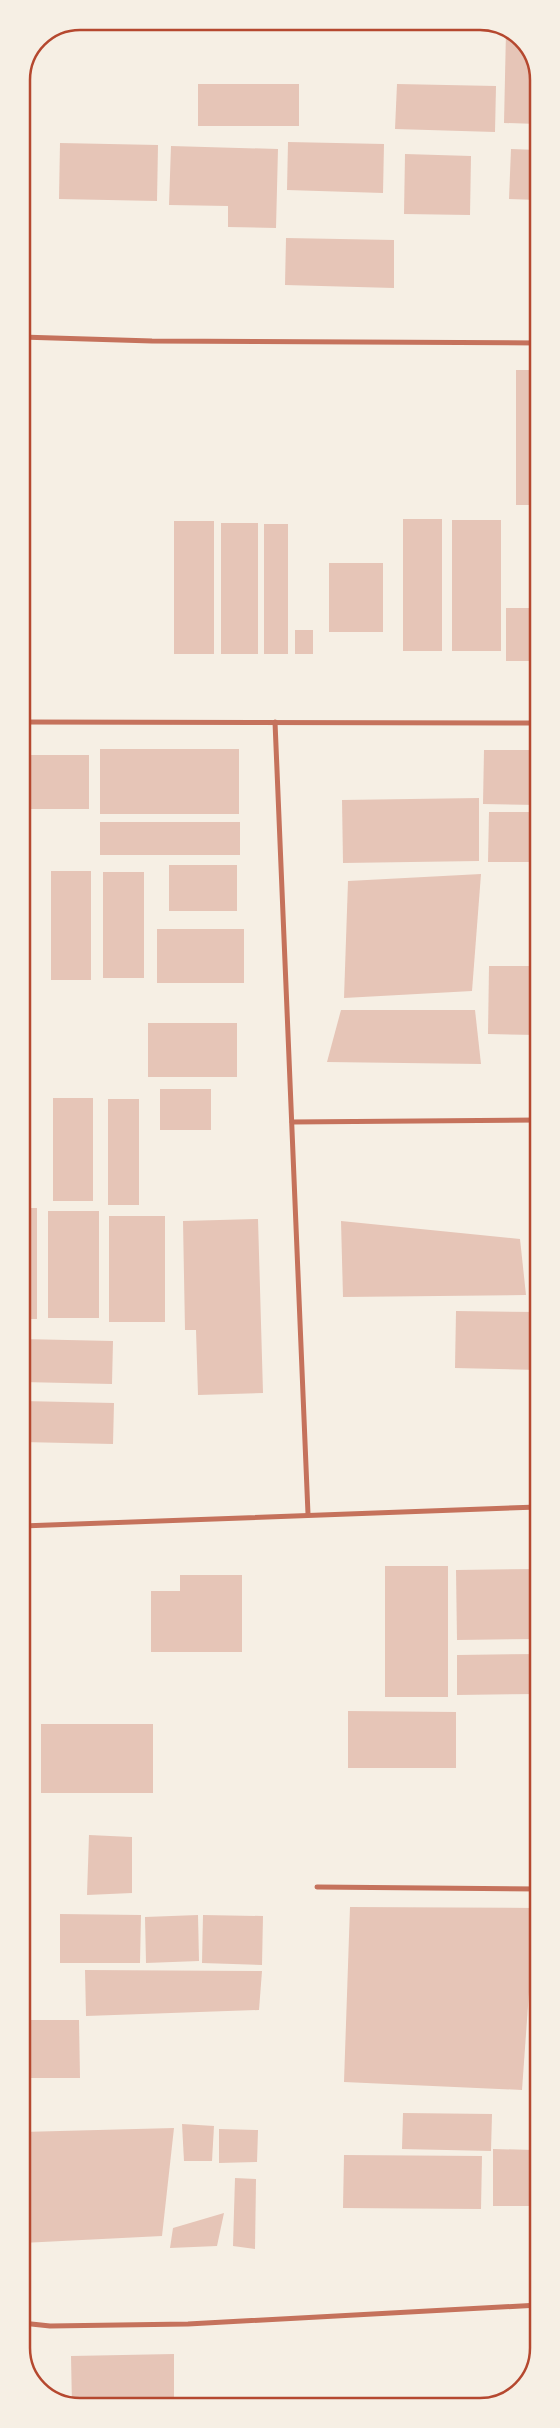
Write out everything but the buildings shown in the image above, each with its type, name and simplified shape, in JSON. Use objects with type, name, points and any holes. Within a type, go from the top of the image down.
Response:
[{"type":"street","points":[[30,337],[162,341],[530,343]]},
{"type":"street","points":[[30,722],[530,723]]},
{"type":"street","points":[[275,722],[308,1514]]},
{"type":"street","points":[[292,1122],[530,1120]]},
{"type":"street","points":[[30,1526],[530,1507]]},
{"type":"street","points":[[317,1887],[530,1889]]},
{"type":"street","points":[[30,2324],[50,2326],[188,2324],[530,2305]]}]
